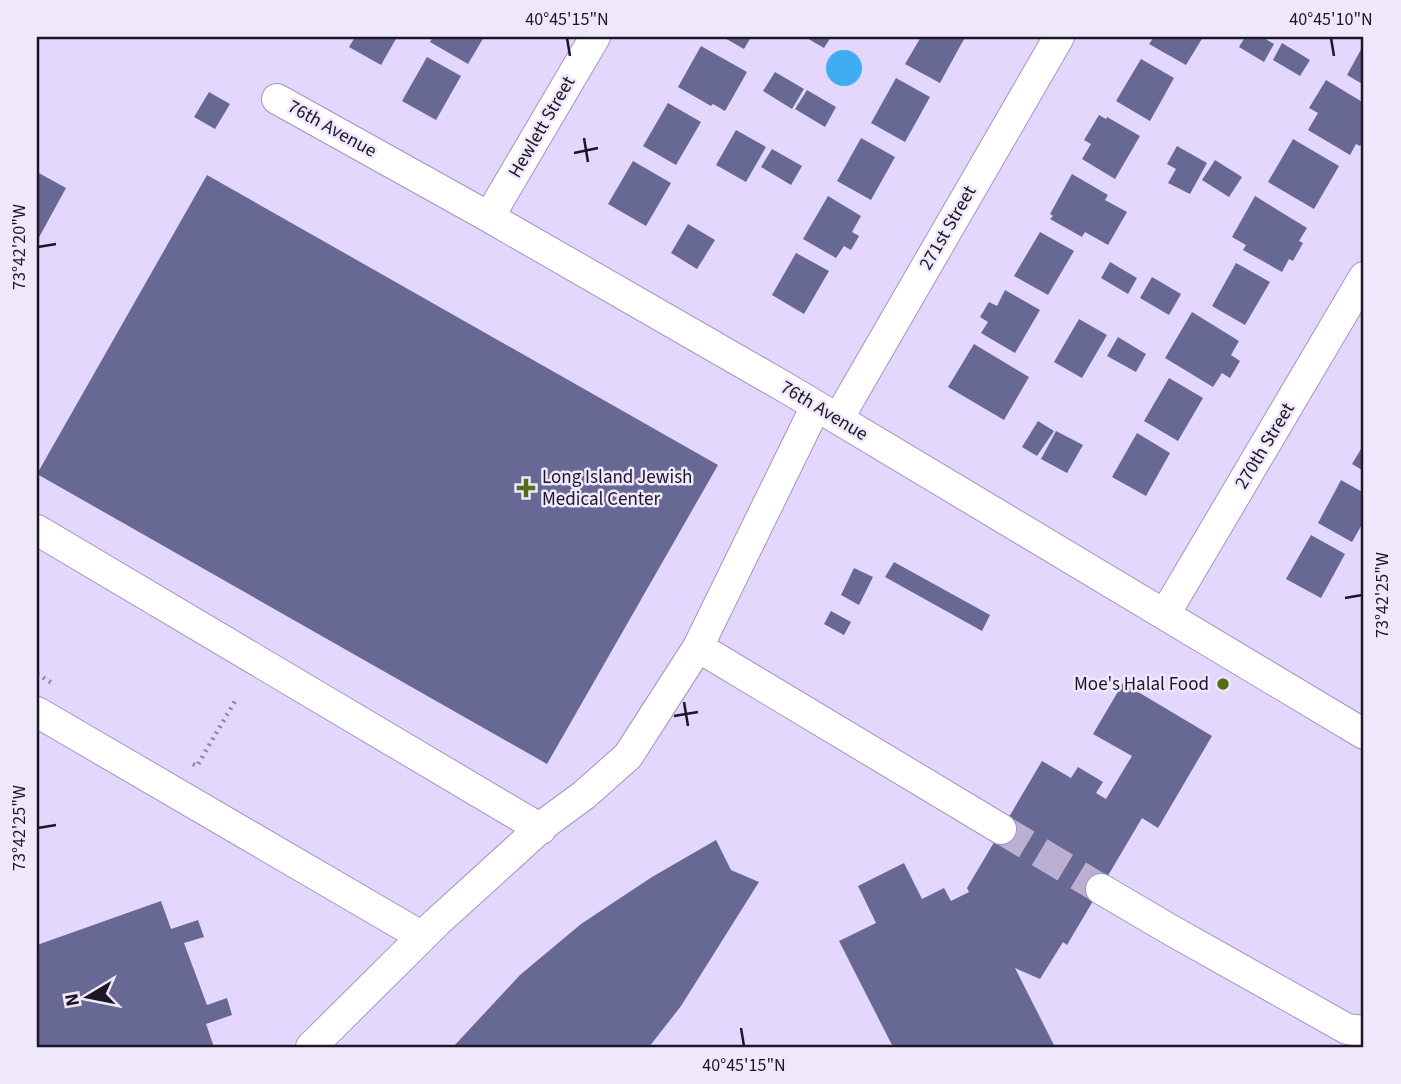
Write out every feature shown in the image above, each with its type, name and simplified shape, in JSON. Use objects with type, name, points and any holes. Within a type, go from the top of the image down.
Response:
[{"type":"street","name":"Hewlett Street","points":[[489,217],[595,37]]},
{"type":"street","name":"271st Street","points":[[311,1047],[421,936],[628,756],[698,647],[827,412],[1059,37]]},
{"type":"street","name":"76th Avenue","points":[[277,99],[489,217],[827,412],[1364,734]]},
{"type":"street","name":"270th Street","points":[[1165,614],[1364,277]]},
{"type":"street","points":[[37,530],[541,829]]},
{"type":"street","points":[[698,647],[1001,829]]},
{"type":"street","points":[[37,712],[421,936]]},
{"type":"street","points":[[1101,889],[1347,1029],[1364,1031]]},
{"type":"path","points":[[37,674],[56,685]]},
{"type":"path","points":[[185,759],[197,766],[235,701]]},
{"type":"water","points":[[844,50],[857,55],[862,68],[857,81],[844,86],[831,81],[826,68],[831,55]]},
{"type":"building","points":[[355,37],[397,37],[381,65],[349,47]]},
{"type":"building","points":[[433,37],[484,37],[468,64],[430,42]]},
{"type":"building","points":[[723,37],[751,37],[744,49]]},
{"type":"building","points":[[805,37],[831,37],[824,48]]},
{"type":"building","points":[[921,37],[964,39],[940,83],[905,64]]},
{"type":"building","points":[[1154,37],[1203,37],[1186,65],[1149,44]]},
{"type":"building","points":[[1245,37],[1262,37],[1274,44],[1264,62],[1239,47]]},
{"type":"building","points":[[1282,43],[1310,60],[1300,76],[1273,60]]},
{"type":"building","points":[[1364,44],[1364,85],[1347,75]]},
{"type":"building","points":[[701,46],[747,72],[725,111],[678,87]]},
{"type":"building","points":[[427,57],[461,76],[436,120],[402,101]]},
{"type":"building","points":[[1141,59],[1174,78],[1150,121],[1116,101]]},
{"type":"building","points":[[775,72],[804,89],[792,109],[763,91]]},
{"type":"building","points":[[896,78],[930,97],[905,142],[871,123]]},
{"type":"building","points":[[1326,80],[1364,103],[1364,139],[1360,146],[1356,144],[1350,155],[1308,130],[1318,113],[1309,108]]},
{"type":"building","points":[[807,90],[836,107],[825,127],[795,109]]},
{"type":"building","points":[[209,92],[230,104],[215,129],[194,117]]},
{"type":"building","points":[[668,103],[701,122],[676,165],[643,146]]},
{"type":"building","points":[[1099,115],[1140,136],[1115,179],[1082,159],[1091,144],[1084,140]]},
{"type":"building","points":[[736,130],[766,147],[746,182],[716,165]]},
{"type":"building","points":[[861,138],[895,157],[871,200],[837,181]]},
{"type":"building","points":[[1293,139],[1339,166],[1314,209],[1268,182]]},
{"type":"building","points":[[1177,146],[1207,163],[1190,194],[1168,183],[1176,169],[1167,164]]},
{"type":"building","points":[[772,149],[802,166],[791,185],[761,167]]},
{"type":"building","points":[[1215,160],[1242,177],[1229,197],[1202,180]]},
{"type":"building","points":[[633,161],[671,183],[646,226],[608,204]]},
{"type":"building","points":[[37,172],[66,188],[37,241]]},
{"type":"building","points":[[1072,174],[1108,195],[1105,200],[1127,212],[1108,245],[1085,232],[1082,237],[1050,219],[1053,216],[1050,214]]},
{"type":"building","points":[[207,175],[718,465],[547,764],[37,474]]},
{"type":"building","points":[[828,196],[861,216],[852,232],[859,236],[851,250],[844,246],[836,258],[803,239]]},
{"type":"building","points":[[1255,196],[1307,228],[1299,241],[1303,243],[1293,261],[1289,259],[1282,272],[1243,250],[1246,245],[1232,237]]},
{"type":"building","points":[[688,224],[715,240],[697,269],[671,253]]},
{"type":"building","points":[[1040,232],[1074,251],[1048,295],[1014,276]]},
{"type":"building","points":[[796,253],[829,271],[804,314],[772,295]]},
{"type":"building","points":[[1110,262],[1137,278],[1128,294],[1101,278]]},
{"type":"building","points":[[1236,263],[1270,282],[1245,325],[1212,306]]},
{"type":"building","points":[[1152,277],[1181,294],[1169,315],[1140,298]]},
{"type":"building","points":[[1005,290],[1040,310],[1015,353],[981,333],[988,322],[980,317],[989,302],[997,306]]},
{"type":"building","points":[[1192,312],[1239,341],[1231,355],[1240,361],[1230,378],[1222,373],[1213,387],[1165,358]]},
{"type":"building","points":[[1079,319],[1107,335],[1082,378],[1054,362]]},
{"type":"building","points":[[1118,337],[1146,354],[1136,372],[1107,356]]},
{"type":"building","points":[[974,344],[1029,377],[1004,420],[948,387]]},
{"type":"building","points":[[1169,378],[1203,398],[1178,441],[1144,421]]},
{"type":"building","points":[[1038,421],[1054,431],[1037,456],[1022,447]]},
{"type":"building","points":[[1056,431],[1083,445],[1067,473],[1041,459]]},
{"type":"building","points":[[1137,433],[1170,453],[1146,496],[1112,477]]},
{"type":"building","points":[[1364,444],[1364,471],[1352,464]]},
{"type":"building","points":[[1341,480],[1364,493],[1364,521],[1352,542],[1318,523]]},
{"type":"building","points":[[1311,535],[1345,554],[1321,598],[1286,579]]},
{"type":"building","points":[[894,562],[990,615],[982,631],[885,577]]},
{"type":"building","points":[[854,568],[873,577],[859,605],[841,595]]},
{"type":"building","points":[[831,611],[851,622],[844,635],[824,624]]},
{"type":"building","points":[[1123,683],[1212,736],[1158,828],[1142,818],[1067,945],[1063,942],[1040,979],[1015,968],[1055,1047],[893,1047],[839,941],[876,923],[858,886],[904,863],[922,899],[944,888],[951,901],[969,892],[967,888],[1042,761],[1071,778],[1078,767],[1103,782],[1096,793],[1106,799],[1132,756],[1093,734]]},
{"type":"building","points":[[716,840],[731,870],[759,882],[681,1006],[649,1047],[453,1047],[520,975],[581,924],[652,877]]},
{"type":"building","points":[[161,901],[171,929],[198,920],[204,937],[184,943],[207,1005],[227,998],[232,1015],[206,1024],[214,1047],[37,1047],[37,945]]},
{"type":"tunnel","points":[[1001,829],[1101,889]]},
{"type":"place","name":"Long Island Jewish Medical Center","points":[[526,488]]},
{"type":"place","name":"Moe's Halal Food","points":[[1223,684]]}]
